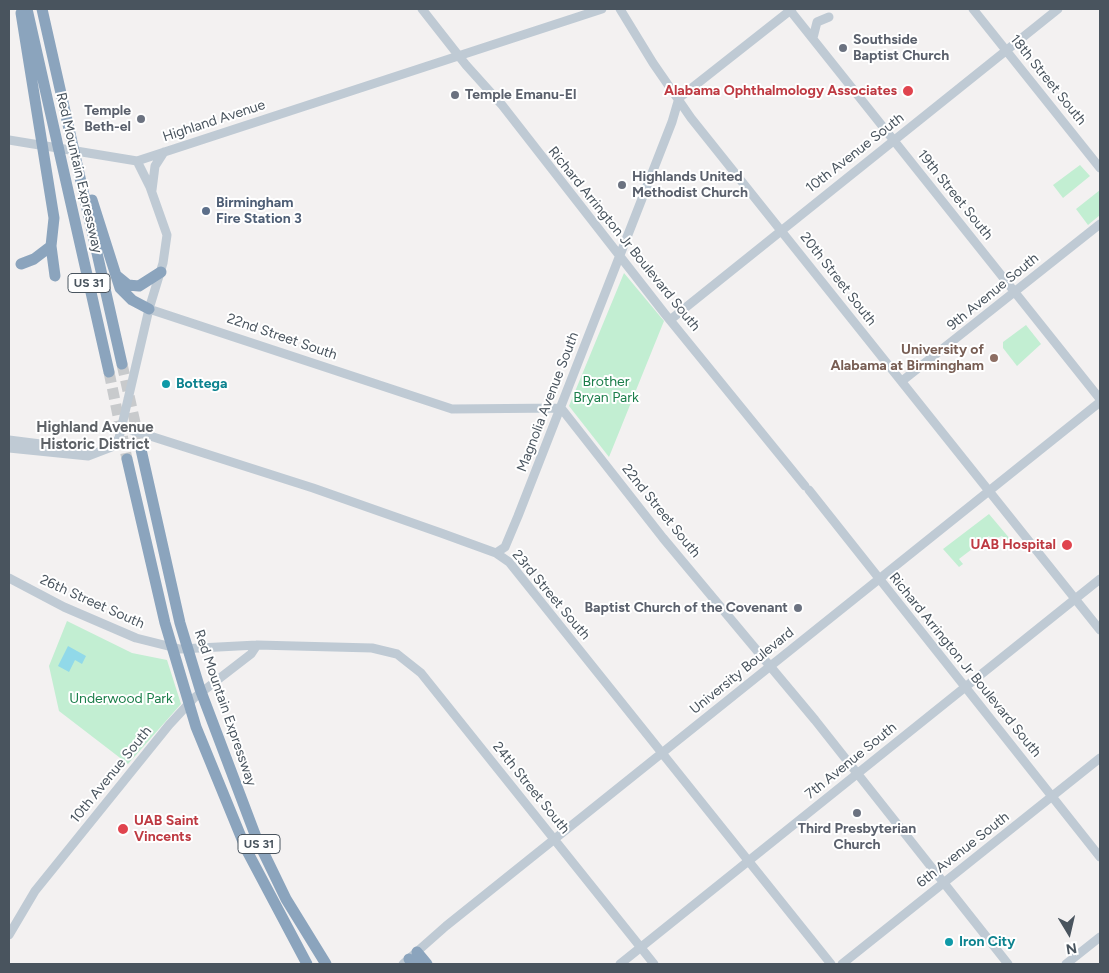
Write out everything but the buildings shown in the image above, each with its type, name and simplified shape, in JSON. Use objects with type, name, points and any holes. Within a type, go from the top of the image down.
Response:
[{"type":"highway","points":[[21,9],[50,191],[54,224],[51,246],[55,276]]},
{"type":"highway","name":"Red Mountain Expressway","points":[[26,9],[109,372]]},
{"type":"highway","name":"Red Mountain Expressway","points":[[42,9],[80,174],[88,196],[122,364]]},
{"type":"highway","points":[[88,196],[120,288],[132,300],[149,309]]},
{"type":"highway","points":[[21,264],[34,260],[51,246]]},
{"type":"highway","points":[[116,275],[128,285],[139,286],[161,272]]},
{"type":"highway","name":"Red Mountain Expressway","points":[[140,444],[180,623],[209,716],[256,837],[286,899],[326,964]]},
{"type":"highway","name":"US 31","points":[[127,459],[165,623],[196,727],[246,849],[307,964]]},
{"type":"highway","points":[[411,960],[427,964]]},
{"type":"street","name":"Richard Arrington Jr Boulevard South","points":[[422,9],[502,105],[670,320],[966,686],[1100,856]]},
{"type":"street","name":"Highland Avenue","points":[[137,160],[602,9]]},
{"type":"street","name":"20th Street South","points":[[620,9],[653,63],[692,118],[1100,630]]},
{"type":"street","points":[[679,98],[790,9]]},
{"type":"street","name":"19th Street South","points":[[790,9],[1100,400]]},
{"type":"street","name":"18th Street South","points":[[973,9],[1100,168]]},
{"type":"street","name":"10th Avenue South","points":[[670,320],[781,229],[1058,9]]},
{"type":"street","points":[[813,38],[817,22],[829,17]]},
{"type":"street","name":"Magnolia Avenue South","points":[[496,553],[505,547],[621,257],[672,122],[679,98]]},
{"type":"street","points":[[9,140],[137,160],[167,235],[161,272],[149,309],[122,427],[119,438],[114,446],[88,456],[9,448]]},
{"type":"street","points":[[152,195],[152,176],[164,152]]},
{"type":"street","name":"9th Avenue South","points":[[902,381],[1100,224]]},
{"type":"street","name":"22nd Street South","points":[[149,309],[241,337],[452,409],[560,408],[1008,964]]},
{"type":"street","name":"University Boulevard","points":[[411,960],[662,752],[880,580],[1100,400]]},
{"type":"street","name":"23rd Street South","points":[[122,427],[313,488],[496,553],[509,562],[831,964]]},
{"type":"street","points":[[9,440],[88,450],[96,453]]},
{"type":"street","name":"26th Street South","points":[[9,578],[64,607],[136,638],[180,649],[257,645]]},
{"type":"street","name":"7th Avenue South","points":[[620,964],[1100,580]]},
{"type":"street","name":"10th Avenue South","points":[[9,935],[36,891],[169,725],[194,698],[250,654],[257,645]]},
{"type":"street","name":"24th Street South","points":[[257,645],[372,648],[397,654],[421,673],[654,964]]},
{"type":"street","name":"6th Avenue South","points":[[842,964],[1100,758]]},
{"type":"street","points":[[1066,964],[1100,937]]},
{"type":"green space","points":[[1080,165],[1090,176],[1063,198],[1053,185]]},
{"type":"green space","points":[[1100,190],[1100,215],[1088,225],[1076,209]]},
{"type":"green space","name":"Brother Bryan Park","points":[[624,273],[664,321],[609,457],[569,406]]},
{"type":"green space","points":[[1026,325],[1041,344],[1017,366],[1003,348],[1003,342]]},
{"type":"green space","points":[[989,514],[1016,546],[1014,548],[1002,536],[992,540],[989,536],[959,559],[963,564],[959,567],[943,549]]},
{"type":"green space","name":"Underwood Park","points":[[67,621],[132,653],[167,660],[181,704],[128,764],[59,711],[49,666]]},
{"type":"water","points":[[68,646],[86,656],[82,664],[75,660],[69,672],[58,666]]},
{"type":"tunnel","points":[[122,364],[140,445]]},
{"type":"tunnel","points":[[109,372],[127,459]]},
{"type":"place","name":"Southside Baptist Church","points":[[843,48]]},
{"type":"place","name":"Alabama Ophthalmology Associates","points":[[908,91]]},
{"type":"place","name":"Temple Emanu-El","points":[[455,95]]},
{"type":"place","name":"Temple Beth-el","points":[[141,119]]},
{"type":"place","name":"Highlands United Methodist Church","points":[[622,185]]},
{"type":"place","name":"Birmingham Fire Station 3","points":[[206,211]]},
{"type":"place","name":"University of Alabama at Birmingham","points":[[994,358]]},
{"type":"place","name":"Bottega","points":[[166,384]]},
{"type":"place","name":"UAB Hospital","points":[[1067,545]]},
{"type":"place","name":"Baptist Church of the Covenant","points":[[798,608]]},
{"type":"place","name":"Third Presbyterian Church","points":[[857,813]]},
{"type":"place","name":"UAB Saint Vincents","points":[[123,829]]},
{"type":"place","name":"Iron City","points":[[949,942]]},
{"type":"district","name":"Highland Avenue Historic District","points":[[95,436]]}]
